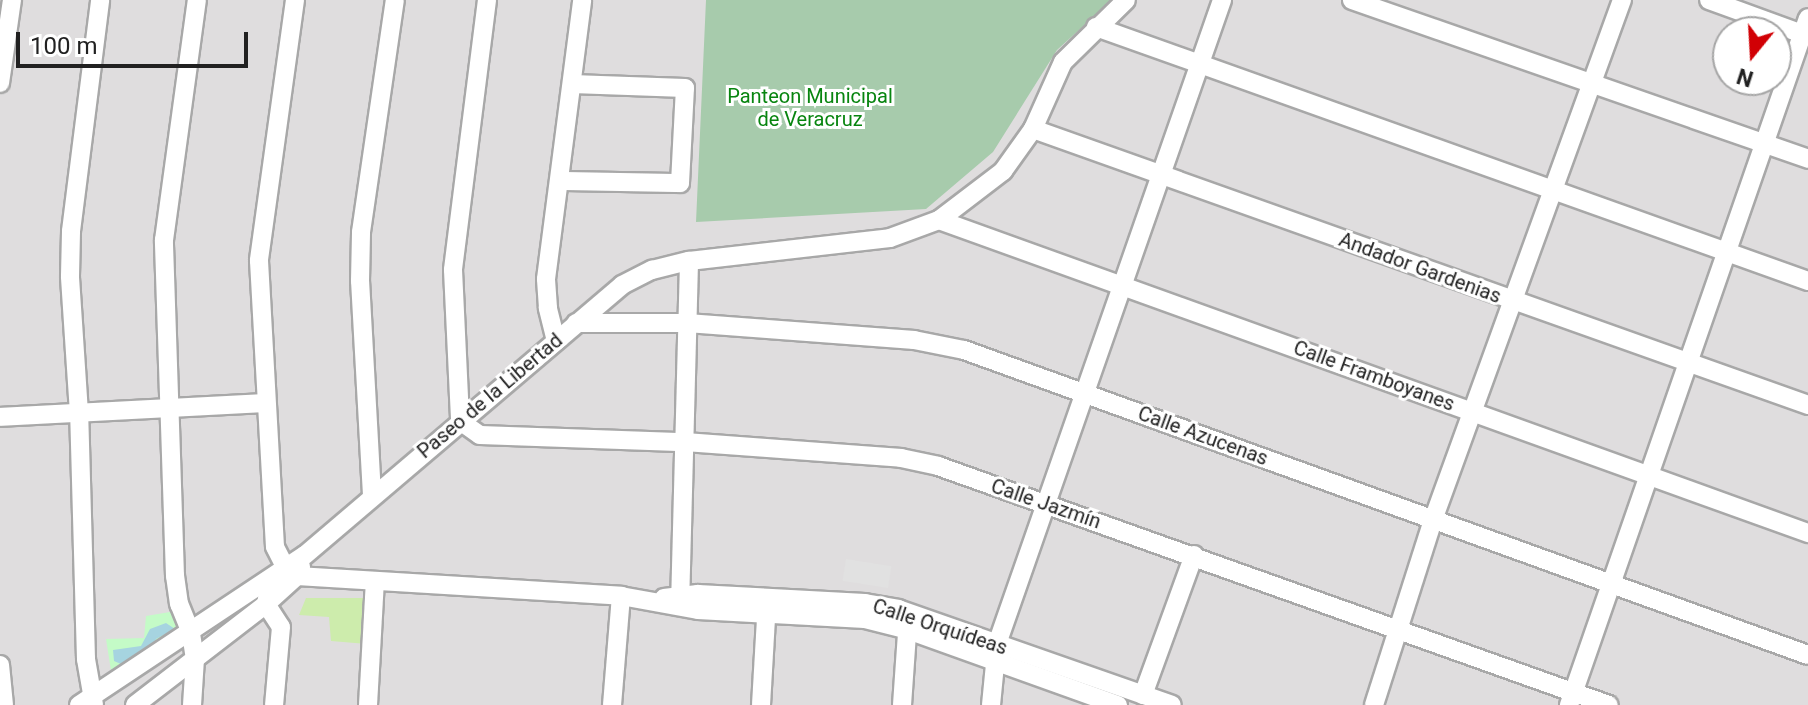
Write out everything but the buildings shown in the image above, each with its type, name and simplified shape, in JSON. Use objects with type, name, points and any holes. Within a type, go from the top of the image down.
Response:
[{"type":"street","points":[[0,83],[12,0]]},
{"type":"street","points":[[88,702],[79,413],[70,276],[71,231],[100,0]]},
{"type":"street","points":[[192,705],[195,659],[191,633],[179,604],[175,576],[164,240],[197,0]]},
{"type":"street","points":[[135,705],[266,604],[284,574],[275,547],[259,261],[295,0]]},
{"type":"street","points":[[372,495],[360,281],[361,232],[395,0]]},
{"type":"street","points":[[460,421],[453,270],[487,0]]},
{"type":"street","points":[[556,341],[548,308],[546,279],[582,0]]},
{"type":"street","name":"Paseo de la Libertad","points":[[284,574],[372,495],[622,285],[652,270],[689,261],[890,238],[939,220],[1003,171],[1033,129],[1063,62],[1126,0]]},
{"type":"street","points":[[991,705],[996,653],[1045,503],[1222,0]]},
{"type":"street","points":[[1352,0],[1808,159]]},
{"type":"street","points":[[1374,705],[1395,630],[1433,520],[1622,0]]},
{"type":"street","points":[[1571,699],[1806,29],[1709,0]]},
{"type":"street","points":[[1096,27],[1808,281]]},
{"type":"street","points":[[560,181],[680,183],[685,88],[572,84]]},
{"type":"street","name":"Andador Gardenias","points":[[1033,129],[1808,405]]},
{"type":"street","name":"Calle Framboyanes","points":[[939,220],[1808,533]]},
{"type":"street","points":[[680,601],[689,261]]},
{"type":"street","name":"Calle Azucenas","points":[[576,323],[687,323],[914,340],[964,350],[1808,655]]},
{"type":"street","points":[[0,417],[266,403]]},
{"type":"street","name":"Calle Jazmín","points":[[460,421],[480,435],[685,442],[901,458],[938,466],[1194,555],[1571,699],[1609,705]]},
{"type":"street","points":[[1143,695],[1194,555]]},
{"type":"street","points":[[88,702],[284,574]]},
{"type":"street","points":[[266,604],[284,574]]},
{"type":"street","name":"Calle Orquídeas","points":[[284,574],[680,601],[767,605],[865,603],[908,622],[996,653],[1172,705]]},
{"type":"street","points":[[368,705],[375,581]]},
{"type":"street","points":[[612,705],[621,596]]},
{"type":"street","points":[[266,604],[281,627],[274,705]]},
{"type":"street","points":[[761,705],[767,605]]},
{"type":"street","points":[[902,705],[908,622]]},
{"type":"street","name":"Calle Orquídeas","points":[[996,653],[1118,705]]},
{"type":"street","points":[[0,665],[4,705]]},
{"type":"shaded area","points":[[0,0],[1808,0],[1808,705],[0,705]]},
{"type":"shaded area","points":[[846,559],[891,566],[888,588],[843,581]]},
{"type":"green space","name":"Panteon Municipal de Veracruz","points":[[706,0],[1112,0],[1057,50],[993,152],[926,209],[696,222]]},
{"type":"green space","points":[[306,598],[370,598],[367,644],[331,641],[329,617],[299,615]]},
{"type":"green space","points":[[182,610],[192,619],[112,677],[106,639],[144,638],[146,616]]},
{"type":"water","points":[[166,623],[175,629],[156,639],[151,651],[121,664],[114,661],[113,650],[141,646],[150,629]]}]
